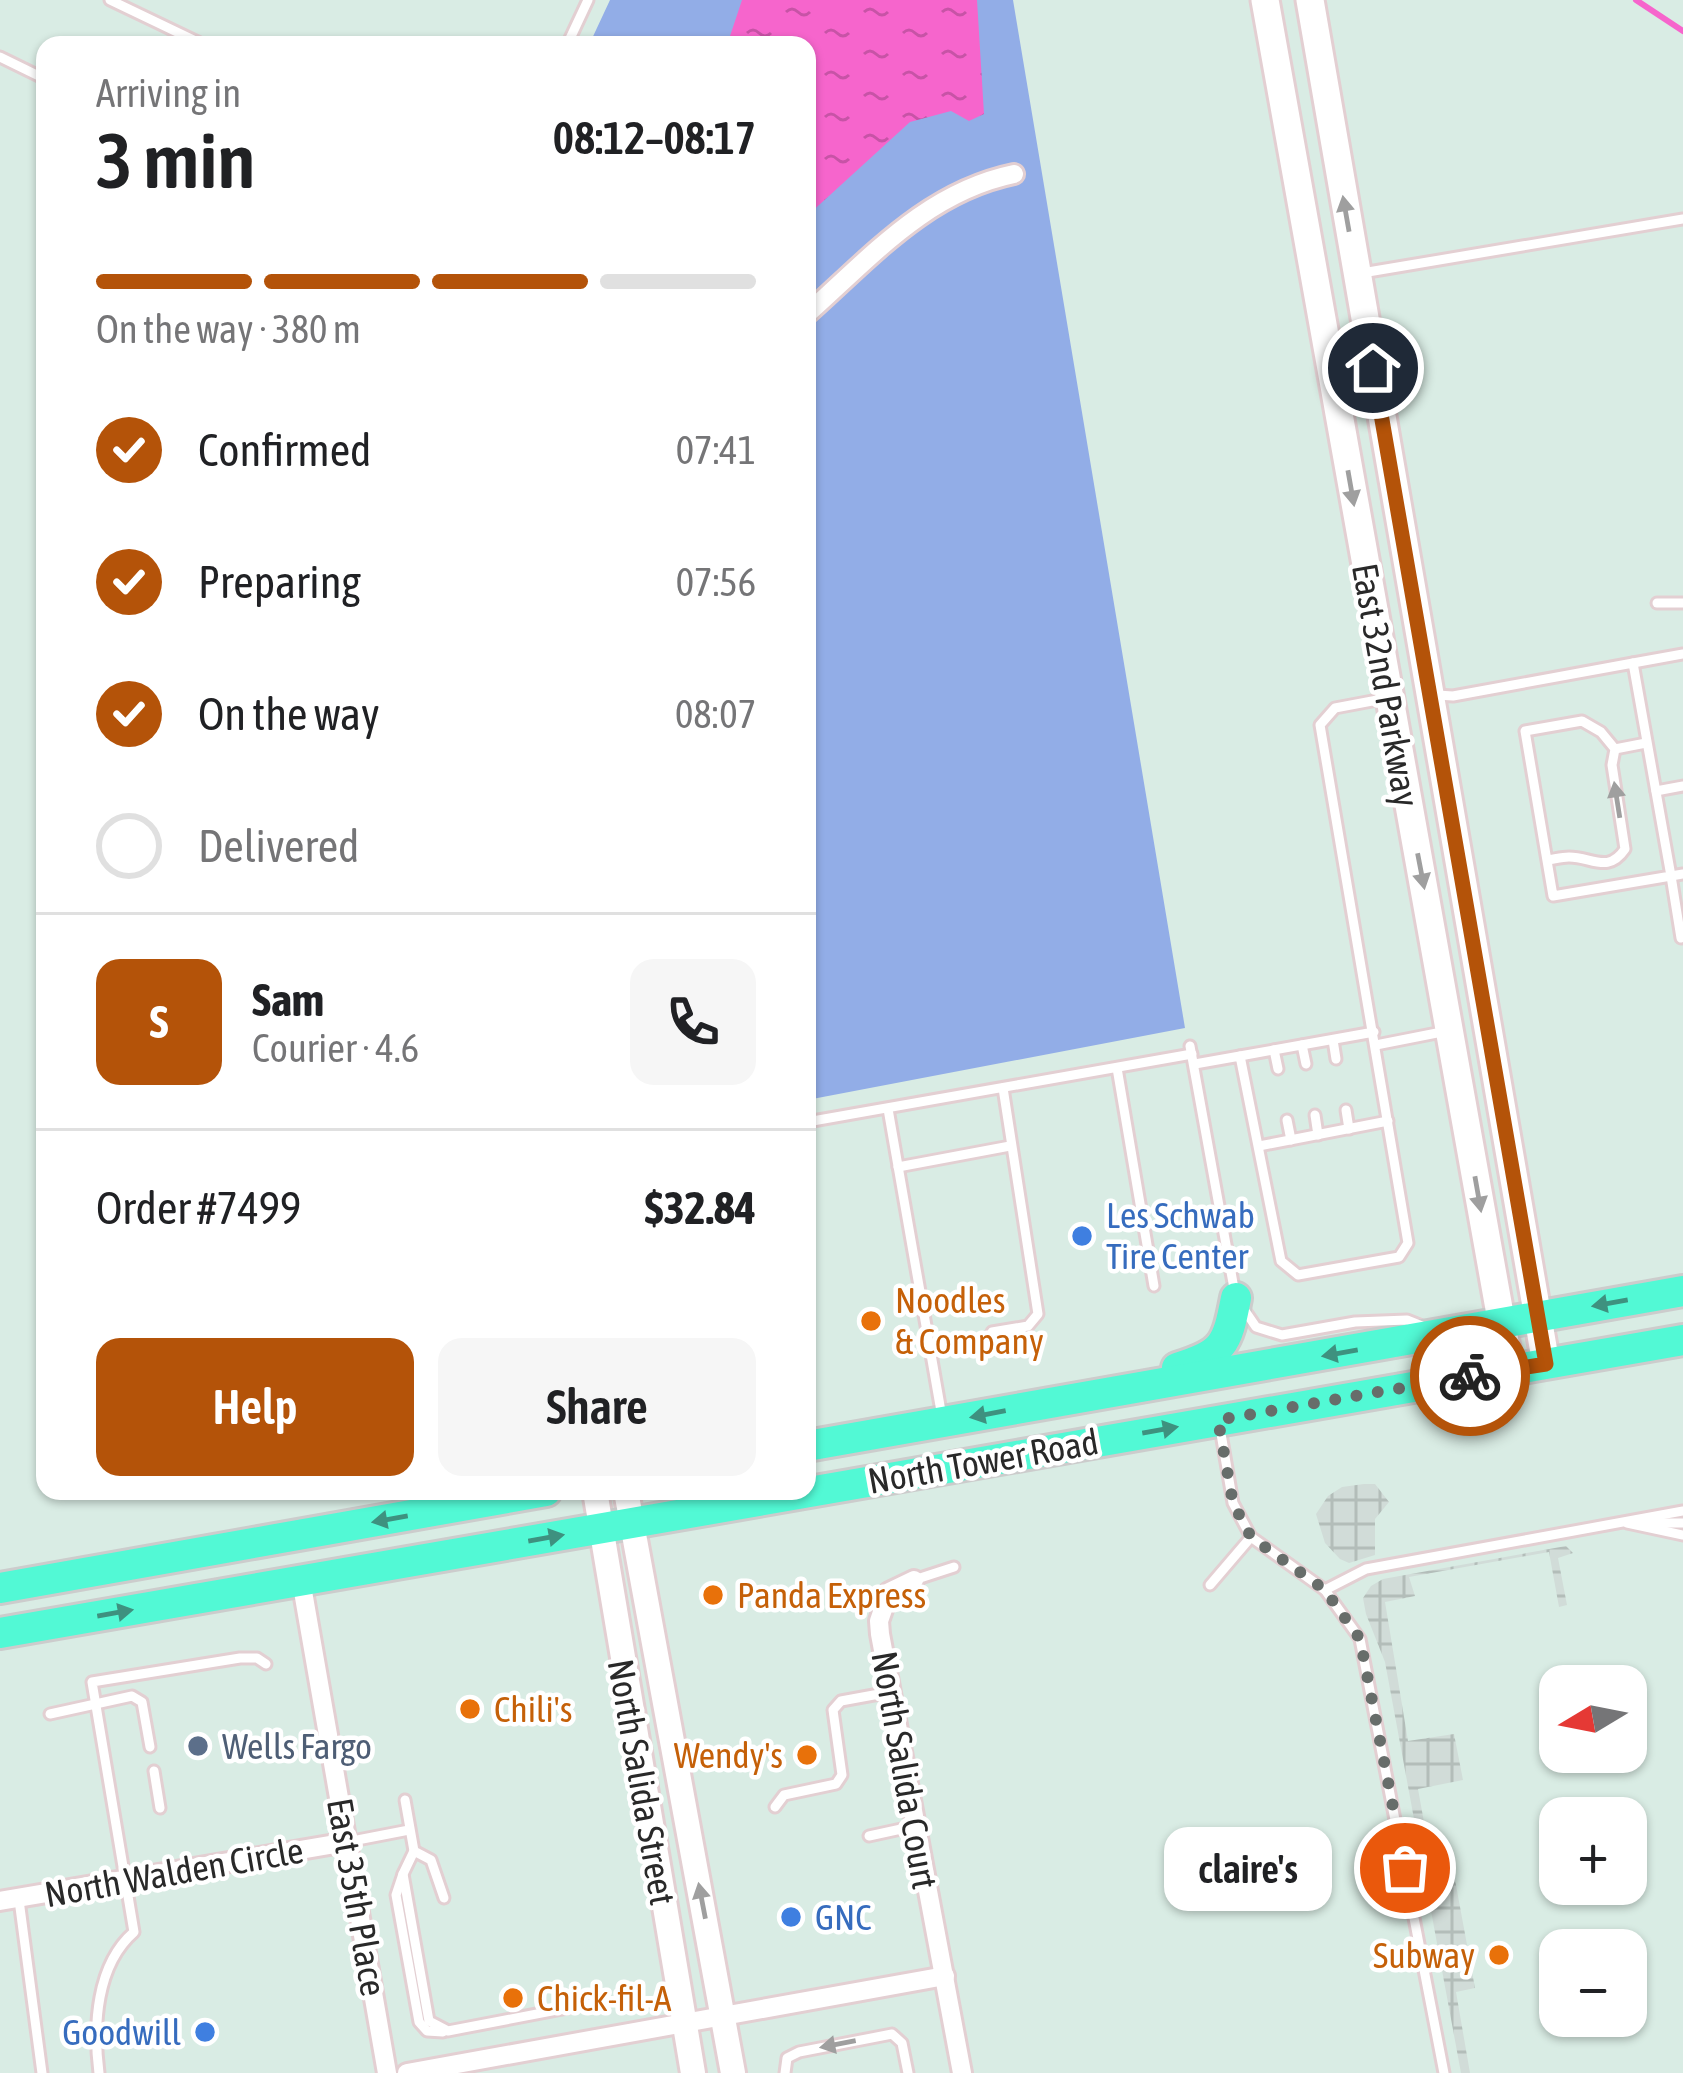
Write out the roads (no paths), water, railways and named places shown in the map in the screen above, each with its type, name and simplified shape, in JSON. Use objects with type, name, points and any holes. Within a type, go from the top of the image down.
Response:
[{"type":"main road","name":"East 32nd Parkway","points":[[1265,0],[1510,1370]]},
{"type":"main road","name":"East 32nd Parkway","points":[[1310,0],[1546,1364]]},
{"type":"main road","name":"North Tower Road","points":[[816,1444],[1683,1291]]},
{"type":"main road","points":[[1103,1393],[1218,1352],[1228,1338],[1236,1298]]},
{"type":"main road","name":"North Tower Road","points":[[816,1491],[1683,1340]]},
{"type":"main road","points":[[0,1588],[495,1500]]},
{"type":"main road","name":"North Tower Road","points":[[0,1633],[763,1500]]},
{"type":"street","points":[[816,306],[925,209],[972,185],[1015,174]]},
{"type":"street","points":[[1388,698],[1431,695]]},
{"type":"street","name":"North Salida Street","points":[[596,1500],[693,2073]]},
{"type":"street","name":"North Salida Street","points":[[628,1500],[733,2073]]},
{"type":"street","name":"East 35th Place","points":[[301,1580],[387,2073]]},
{"type":"street","name":"North Salida Court","points":[[914,1580],[889,1592],[879,1621],[962,2073]]},
{"type":"street","name":"North Walden Circle","points":[[9,1900],[347,1842]]},
{"type":"street","points":[[407,2073],[945,1976]]},
{"type":"lane","points":[[110,0],[185,36]]},
{"type":"lane","points":[[571,36],[588,0]]},
{"type":"lane","points":[[0,57],[36,75]]},
{"type":"lane","points":[[1357,274],[1683,219]]},
{"type":"lane","points":[[1657,603],[1683,603]]},
{"type":"lane","points":[[1431,695],[1453,697],[1683,655]]},
{"type":"lane","points":[[1633,663],[1677,875],[1681,938]]},
{"type":"lane","points":[[1240,1057],[1280,1262],[1298,1275],[1399,1257],[1408,1243],[1321,725],[1335,708],[1388,698]]},
{"type":"lane","points":[[1615,749],[1601,732],[1582,721],[1525,731],[1553,896],[1677,875]]},
{"type":"lane","points":[[1615,749],[1646,743]]},
{"type":"lane","points":[[1548,860],[1572,856],[1595,865],[1620,857],[1625,849],[1612,765],[1615,749]]},
{"type":"lane","points":[[1656,790],[1683,785]]},
{"type":"lane","points":[[1376,1045],[1449,1031]]},
{"type":"lane","points":[[816,1120],[1192,1054],[1240,1057],[1374,1032]]},
{"type":"lane","points":[[1333,1040],[1336,1059]]},
{"type":"lane","points":[[1302,1045],[1306,1064]]},
{"type":"lane","points":[[1274,1050],[1278,1070]]},
{"type":"lane","points":[[1192,1054],[1236,1298],[1256,1327],[1282,1335],[1355,1322],[1406,1320],[1444,1334]]},
{"type":"lane","points":[[1117,1067],[1154,1286]]},
{"type":"lane","points":[[992,1332],[1028,1326],[1038,1313],[1003,1088]]},
{"type":"lane","points":[[888,1108],[943,1422]]},
{"type":"lane","points":[[1346,1110],[1349,1129]]},
{"type":"lane","points":[[1315,1115],[1318,1135]]},
{"type":"lane","points":[[1288,1120],[1291,1140]]},
{"type":"lane","points":[[1259,1146],[1388,1121]]},
{"type":"lane","points":[[898,1166],[1010,1146]]},
{"type":"lane","points":[[1218,1420],[1233,1503],[1251,1537],[1325,1590],[1360,1639],[1444,2073]]},
{"type":"lane","points":[[1325,1590],[1366,1569],[1683,1510]]},
{"type":"lane","points":[[1622,1522],[1683,1523]]},
{"type":"lane","points":[[1622,1522],[1683,1535]]},
{"type":"lane","points":[[1210,1585],[1251,1537]]},
{"type":"lane","points":[[914,1580],[954,1568]]},
{"type":"lane","points":[[99,2073],[95,2039],[103,1990],[115,1948],[134,1933],[92,1682],[240,1658],[257,1658],[266,1664]]},
{"type":"lane","points":[[776,1807],[788,1795],[836,1784],[842,1774],[833,1710],[841,1701],[890,1692]]},
{"type":"lane","points":[[50,1714],[131,1696],[142,1702],[150,1747]]},
{"type":"lane","points":[[154,1771],[160,1808]]},
{"type":"lane","points":[[405,1800],[414,1851],[403,1874],[429,2021],[448,2031],[599,2002]]},
{"type":"lane","points":[[869,1835],[915,1826]]},
{"type":"lane","points":[[347,1842],[410,1830]]},
{"type":"lane","points":[[414,1851],[431,1861],[444,1898]]},
{"type":"lane","points":[[9,1900],[42,2073]]},
{"type":"lane","points":[[785,2073],[787,2058],[799,2051],[892,2034],[902,2043],[908,2073]]},
{"type":"water","points":[[742,0],[977,0],[984,114],[969,121],[951,111],[910,122],[816,208],[816,36],[730,36]]},
{"type":"waterway","points":[[1636,0],[1683,31]]},
{"type":"place","name":"Les Schwab Tire Center","points":[[1082,1236]]},
{"type":"place","name":"Noodles & Company","points":[[871,1321]]},
{"type":"place","name":"Panda Express","points":[[713,1595]]},
{"type":"place","name":"Chili's","points":[[470,1709]]},
{"type":"place","name":"Wells Fargo","points":[[198,1746]]},
{"type":"place","name":"Wendy's","points":[[807,1755]]},
{"type":"place","name":"claire's","points":[[1405,1868]]},
{"type":"place","name":"GNC","points":[[791,1917]]},
{"type":"place","name":"Subway","points":[[1499,1955]]},
{"type":"place","name":"Chick-fil-A","points":[[513,1998]]},
{"type":"place","name":"Goodwill","points":[[205,2032]]}]
